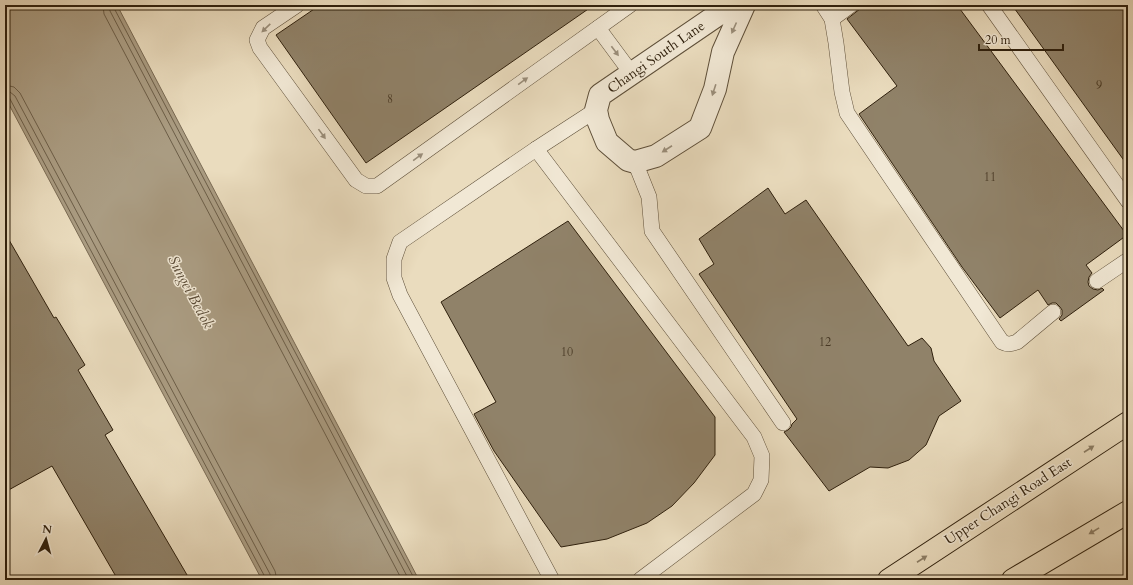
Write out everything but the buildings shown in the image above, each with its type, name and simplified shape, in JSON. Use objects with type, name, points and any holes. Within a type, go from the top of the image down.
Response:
[{"type":"main road","name":"Upper Changi Road East","points":[[889,580],[1128,423]]},
{"type":"main road","points":[[1013,580],[1128,512]]},
{"type":"street","name":"Changi South Lane","points":[[596,110],[600,95],[732,5]]},
{"type":"street","points":[[596,110],[598,120],[607,142],[628,160],[635,162],[656,156],[700,128],[715,89],[723,52],[744,5]]},
{"type":"lane","points":[[297,5],[263,28],[257,40],[260,48],[356,180],[366,186],[376,186],[630,5]]},
{"type":"lane","points":[[823,5],[832,19],[842,92],[847,112],[1002,342],[1006,344],[1017,342],[1053,312]]},
{"type":"lane","points":[[832,19],[851,5]]},
{"type":"lane","points":[[989,5],[1128,201]]},
{"type":"lane","points":[[598,28],[632,74]]},
{"type":"lane","points":[[552,580],[400,295],[394,278],[394,259],[400,242],[596,110]]},
{"type":"lane","points":[[536,149],[754,437],[762,456],[761,480],[754,494],[640,580]]},
{"type":"lane","points":[[635,162],[649,197],[652,231],[783,423]]},
{"type":"lane","points":[[1097,281],[1128,260]]},
{"type":"water","name":"Sungei Bedok","points":[[5,5],[117,5],[419,580],[262,580],[5,97]]}]
